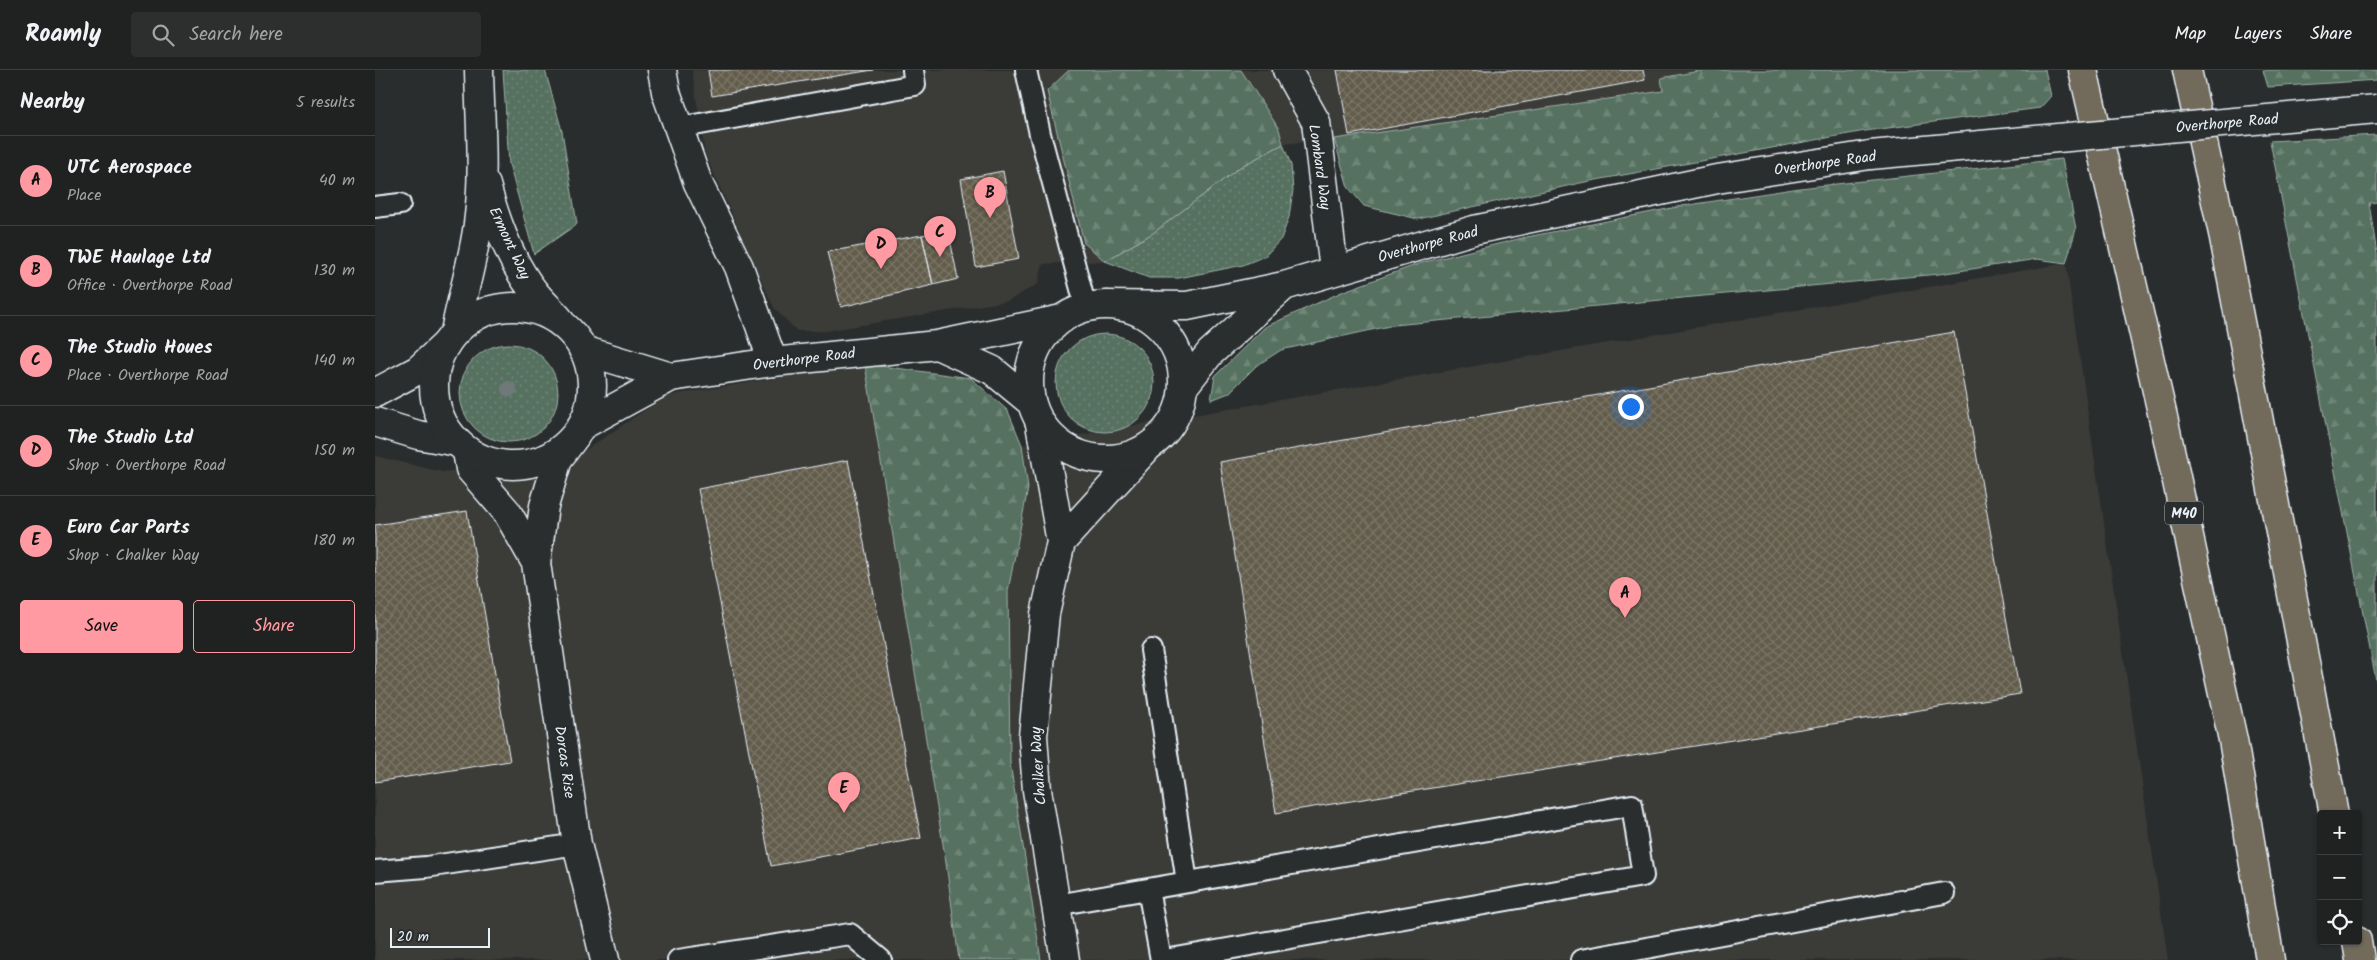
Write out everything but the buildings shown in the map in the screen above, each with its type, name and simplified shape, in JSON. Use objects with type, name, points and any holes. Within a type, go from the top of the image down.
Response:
[{"type":"highway","name":"M40","points":[[2083,70],[2163,418],[2233,740],[2270,960]]},
{"type":"highway","points":[[2187,70],[2223,238],[2333,810]]},
{"type":"highway","points":[[2358,945],[2361,960]]},
{"type":"street","name":"Ermont Way","points":[[451,338],[473,253],[478,222],[482,169],[479,70]]},
{"type":"street","points":[[662,70],[666,92],[698,183],[739,267],[773,362]]},
{"type":"street","name":"Lombard Way","points":[[1287,70],[1316,122],[1334,270]]},
{"type":"street","name":"Overthorpe Road","points":[[579,430],[671,377],[773,362],[937,345],[1085,311],[1187,306],[1284,286],[1474,230],[1717,179],[1869,155],[2377,109]]},
{"type":"street","name":"Ermont Way","points":[[482,169],[492,206],[520,271],[534,293],[577,341]]},
{"type":"street","name":"Overthorpe Road","points":[[1184,386],[1210,353],[1284,286]]},
{"type":"street","points":[[375,393],[418,370],[476,317],[500,308],[526,308],[550,316],[577,341],[590,368],[593,387],[590,406],[579,430],[558,451],[537,462],[513,465],[489,462],[462,446],[375,422]]},
{"type":"street","points":[[937,345],[992,370],[1036,413],[1056,441],[1077,454],[1100,460],[1124,458],[1146,449],[1166,432],[1179,411],[1184,386],[1181,361],[1171,339],[1154,321],[1132,309],[1085,311],[1045,335],[1033,356],[1029,379],[1036,413]]},
{"type":"street","points":[[451,338],[437,364],[436,405],[444,425],[462,446]]},
{"type":"street","name":"Overthorpe Road","points":[[577,341],[671,377]]},
{"type":"street","name":"Chalker Way","points":[[1036,413],[1061,542],[1045,614],[1033,736],[1037,790],[1065,960]]},
{"type":"street","name":"Dorcas Rise","points":[[579,430],[557,459],[544,506],[536,563],[577,844],[605,960]]},
{"type":"street","name":"Dorcas Rise","points":[[462,446],[470,469],[507,512],[536,563]]},
{"type":"street","name":"Chalker Way","points":[[1061,542],[1146,449]]},
{"type":"lane","points":[[678,128],[915,85],[913,70]]},
{"type":"lane","points":[[1026,70],[1040,134],[1085,311]]},
{"type":"lane","points":[[375,207],[400,204]]},
{"type":"lane","points":[[1151,650],[1187,882]]},
{"type":"lane","points":[[1056,905],[1147,889],[1187,882],[1632,805],[1643,876],[1163,960],[1147,889]]},
{"type":"lane","points":[[375,871],[426,867],[577,844]]},
{"type":"lane","points":[[1581,960],[1944,893]]},
{"type":"lane","points":[[678,960],[850,934],[881,960]]},
{"type":"shaded area","points":[[692,70],[1705,70],[1661,78],[1663,91],[1334,139],[1283,144],[1153,233],[1105,261],[1043,264],[1038,284],[1008,301],[826,331],[797,331],[774,308],[705,154]]},
{"type":"shaded area","points":[[2066,263],[2168,960],[1041,960],[1010,763],[1008,591],[1028,488],[1022,445]]},
{"type":"shaded area","points":[[865,364],[946,863],[959,960],[375,960],[375,456],[443,472],[578,455],[666,396]]},
{"type":"green space","points":[[503,70],[545,70],[562,131],[577,224],[534,254],[509,164]]},
{"type":"green space","points":[[1069,70],[1241,70],[1279,129],[1283,144],[1240,167],[1153,233],[1105,261],[1084,243],[1047,91]]},
{"type":"green space","points":[[1705,70],[2045,70],[2051,96],[2040,108],[1865,131],[1585,182],[1418,219],[1364,206],[1348,187],[1334,139],[1663,91],[1661,78]]},
{"type":"green space","points":[[2263,70],[2377,70],[2377,80],[2268,87]]},
{"type":"green space","points":[[2377,135],[2377,202],[2369,203],[2377,254],[2377,685],[2270,141]]},
{"type":"green space","points":[[1283,144],[1291,165],[1293,190],[1289,217],[1281,239],[1265,256],[1243,265],[1179,278],[1149,278],[1105,261],[1153,233],[1240,167]]},
{"type":"green space","points":[[2062,159],[2076,229],[2066,263],[2037,259],[1939,274],[1394,325],[1281,350],[1256,366],[1229,393],[1211,400],[1215,376],[1265,327],[1344,291],[1421,263],[1522,238],[1682,206],[1800,188]]},
{"type":"green space","points":[[1105,334],[1124,337],[1140,348],[1151,364],[1154,383],[1151,402],[1140,418],[1124,429],[1105,432],[1086,429],[1070,418],[1059,402],[1056,383],[1059,364],[1070,348],[1086,337]]},
{"type":"green space","points":[[509,344],[528,347],[544,358],[555,374],[558,393],[555,412],[544,428],[528,439],[509,442],[490,439],[474,428],[463,412],[460,393],[463,374],[474,358],[490,347]]},
{"type":"green space","points":[[865,364],[971,378],[1008,411],[1022,445],[1028,488],[1008,591],[1010,763],[1041,960],[959,960],[946,863]]},
{"type":"place","name":"TWE Haulage Ltd","points":[[990,218]]},
{"type":"place","name":"The Studio Houes","points":[[940,257]]},
{"type":"place","name":"The Studio Ltd","points":[[881,269]]},
{"type":"place","name":"UTC Aerospace","points":[[1625,618]]},
{"type":"place","name":"Euro Car Parts","points":[[844,813]]}]
